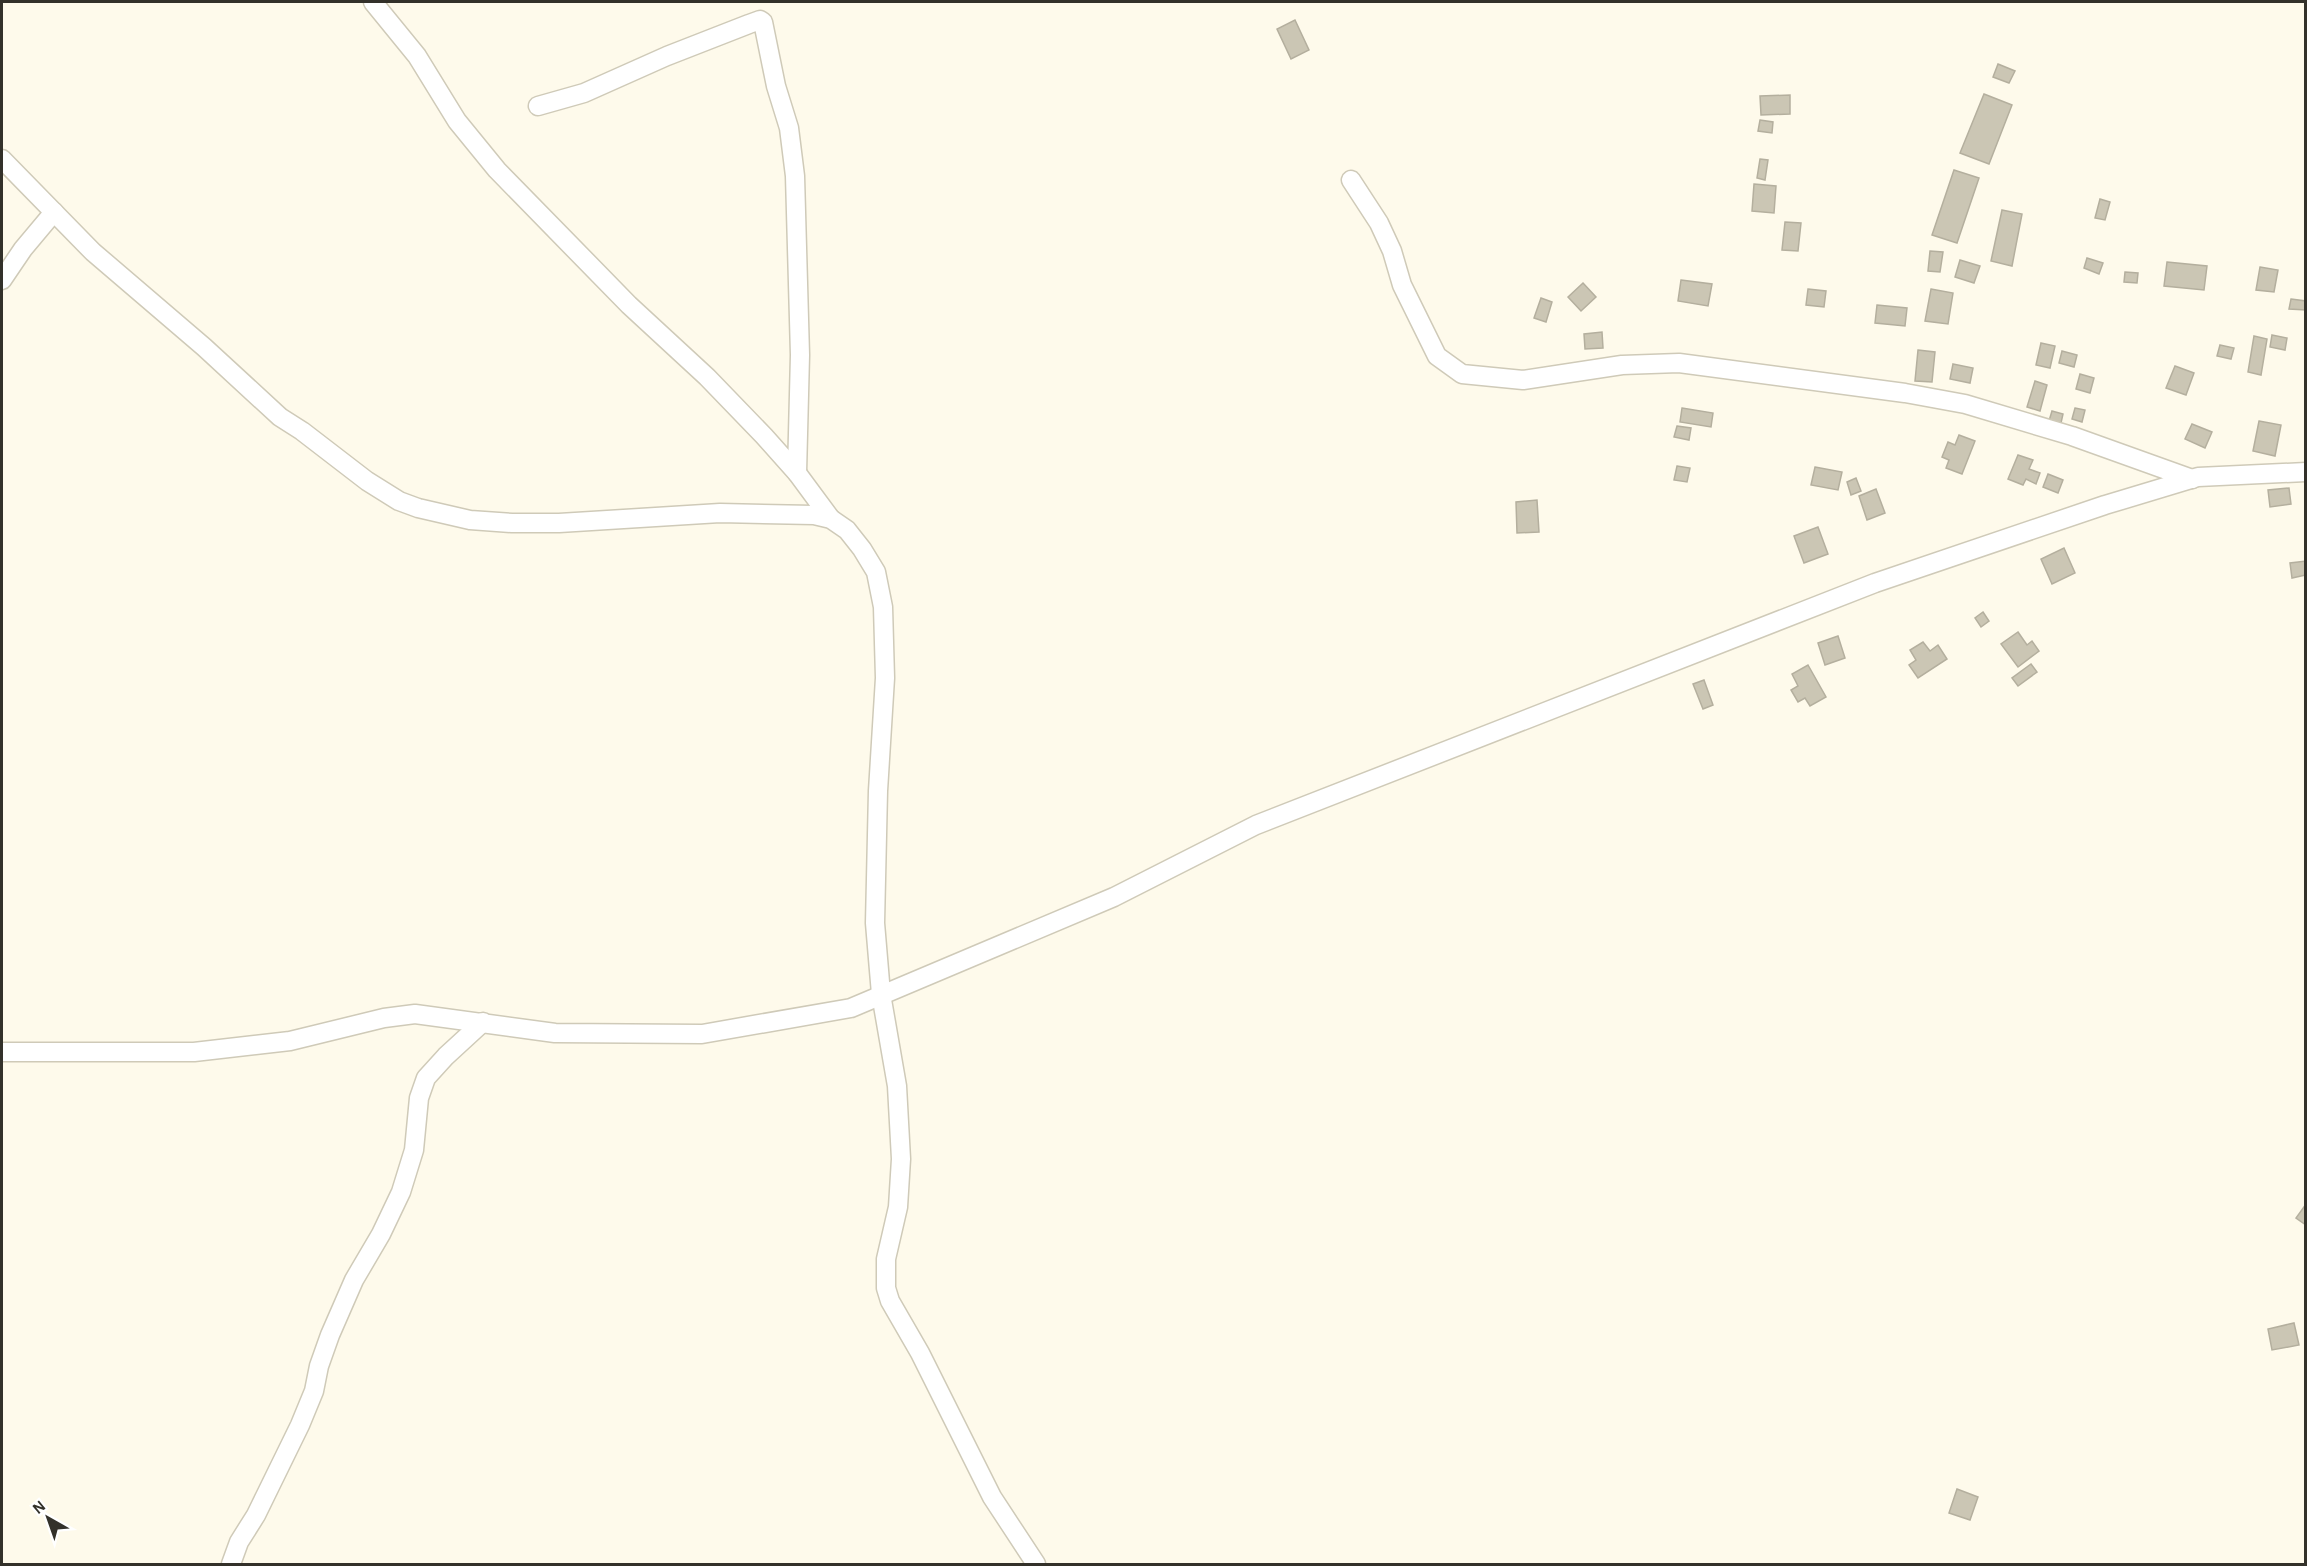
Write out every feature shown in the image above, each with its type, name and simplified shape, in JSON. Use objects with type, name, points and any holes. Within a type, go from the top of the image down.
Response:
[{"type":"street","points":[[373,2],[417,56],[457,122],[497,170],[629,304],[707,377],[797,473],[831,519],[847,530],[876,572],[883,607],[885,678],[875,923],[881,994],[897,1086],[901,1159],[898,1207],[886,1259],[887,1295],[924,1360],[992,1497],[1036,1564]]},
{"type":"street","points":[[538,106],[584,93],[667,56],[760,20],[763,22],[776,86],[789,128],[795,176],[800,355],[797,473]]},
{"type":"street","points":[[2,159],[93,252],[204,347],[280,417],[367,481],[399,501],[449,515],[512,523],[560,523],[720,513],[814,515],[831,519]]},
{"type":"street","points":[[1351,180],[1388,242],[1402,285],[1437,356],[1462,374],[1523,380],[1622,365],[1678,363],[1905,393],[1965,404],[2062,432],[2192,479]]},
{"type":"street","points":[[2,280],[23,249],[54,212]]},
{"type":"street","points":[[2,1052],[139,1054],[194,1052],[290,1041],[401,1015],[415,1014],[555,1033],[702,1034],[851,1008],[1114,897],[1256,825],[1875,583],[2105,505],[2192,479],[2236,474],[2306,471]]},
{"type":"street","points":[[231,1564],[239,1542],[256,1515],[300,1425],[314,1391],[319,1366],[330,1335],[354,1280],[381,1234],[401,1192],[414,1150],[419,1098],[426,1078],[483,1022]]},
{"type":"building","points":[[1295,20],[1309,50],[1291,59],[1277,29]]},
{"type":"building","points":[[1998,64],[2015,71],[2009,83],[1993,77]]},
{"type":"building","points":[[1984,94],[2012,105],[1989,164],[1960,153]]},
{"type":"building","points":[[1790,95],[1790,114],[1761,115],[1760,96]]},
{"type":"building","points":[[1760,120],[1773,122],[1772,133],[1758,131]]},
{"type":"building","points":[[1760,159],[1768,160],[1765,180],[1757,178]]},
{"type":"building","points":[[1954,170],[1979,178],[1957,243],[1932,235]]},
{"type":"building","points":[[1754,184],[1776,186],[1774,213],[1752,211]]},
{"type":"building","points":[[2100,199],[2110,202],[2105,220],[2095,218]]},
{"type":"building","points":[[2002,210],[2022,214],[2012,266],[1991,261]]},
{"type":"building","points":[[1785,222],[1801,223],[1798,251],[1782,250]]},
{"type":"building","points":[[1930,251],[1943,252],[1940,272],[1928,271]]},
{"type":"building","points":[[2087,258],[2103,263],[2099,274],[2084,268]]},
{"type":"building","points":[[1960,260],[1980,266],[1974,283],[1955,277]]},
{"type":"building","points":[[2167,262],[2207,266],[2204,290],[2164,286]]},
{"type":"building","points":[[2260,267],[2278,270],[2274,292],[2256,290]]},
{"type":"building","points":[[2125,272],[2138,273],[2137,283],[2124,282]]},
{"type":"building","points":[[1681,280],[1712,284],[1708,306],[1678,301]]},
{"type":"building","points":[[1583,283],[1596,297],[1581,311],[1568,297]]},
{"type":"building","points":[[1808,289],[1826,291],[1824,307],[1806,305]]},
{"type":"building","points":[[1931,289],[1953,293],[1948,324],[1925,321]]},
{"type":"building","points":[[1541,298],[1552,302],[1546,322],[1534,318]]},
{"type":"building","points":[[2291,299],[2306,301],[2306,310],[2289,309]]},
{"type":"building","points":[[1877,305],[1907,308],[1905,326],[1875,323]]},
{"type":"building","points":[[1602,332],[1603,348],[1585,349],[1584,334]]},
{"type":"building","points":[[2272,335],[2287,338],[2285,350],[2270,347]]},
{"type":"building","points":[[2254,336],[2267,339],[2261,375],[2248,372]]},
{"type":"building","points":[[2041,343],[2055,346],[2050,368],[2036,365]]},
{"type":"building","points":[[2220,345],[2234,348],[2231,359],[2217,356]]},
{"type":"building","points":[[1918,350],[1935,352],[1932,382],[1915,381]]},
{"type":"building","points":[[2062,351],[2077,355],[2074,367],[2059,363]]},
{"type":"building","points":[[1953,364],[1973,368],[1970,383],[1950,379]]},
{"type":"building","points":[[2175,366],[2194,373],[2186,395],[2166,388]]},
{"type":"building","points":[[2080,374],[2094,378],[2090,393],[2076,389]]},
{"type":"building","points":[[2035,381],[2047,385],[2040,411],[2027,407]]},
{"type":"building","points":[[1682,408],[1713,413],[1711,427],[1680,422]]},
{"type":"building","points":[[2075,408],[2085,410],[2082,422],[2072,419]]},
{"type":"building","points":[[2052,411],[2063,414],[2061,423],[2049,421]]},
{"type":"building","points":[[2259,421],[2281,425],[2275,456],[2253,451]]},
{"type":"building","points":[[2192,424],[2212,432],[2205,448],[2185,439]]},
{"type":"building","points":[[1677,426],[1691,428],[1689,440],[1674,437]]},
{"type":"building","points":[[1959,435],[1975,441],[1962,474],[1946,468],[1949,460],[1942,457],[1948,442],[1955,445]]},
{"type":"building","points":[[2018,455],[2033,460],[2029,469],[2040,473],[2036,484],[2026,479],[2023,485],[2008,479]]},
{"type":"building","points":[[1677,466],[1690,468],[1687,482],[1674,480]]},
{"type":"building","points":[[1815,467],[1842,472],[1838,490],[1811,485]]},
{"type":"building","points":[[2048,474],[2063,480],[2058,493],[2043,487]]},
{"type":"building","points":[[1856,478],[1861,491],[1851,495],[1847,482]]},
{"type":"building","points":[[2289,488],[2291,504],[2270,507],[2268,490]]},
{"type":"building","points":[[1876,489],[1885,513],[1867,520],[1859,496]]},
{"type":"building","points":[[1537,500],[1539,532],[1517,533],[1516,502]]},
{"type":"building","points":[[1818,527],[1828,554],[1804,563],[1794,536]]},
{"type":"building","points":[[2064,548],[2075,573],[2052,584],[2041,559]]},
{"type":"building","points":[[2306,561],[2306,575],[2292,578],[2290,563]]},
{"type":"building","points":[[1983,612],[1989,621],[1981,627],[1975,618]]},
{"type":"building","points":[[2018,632],[2027,645],[2032,641],[2039,651],[2018,667],[2001,644]]},
{"type":"building","points":[[1838,636],[1845,658],[1825,665],[1818,643]]},
{"type":"building","points":[[1923,642],[1930,651],[1938,645],[1947,659],[1918,678],[1909,665],[1916,660],[1910,650]]},
{"type":"building","points":[[2031,664],[2037,672],[2018,686],[2012,678]]},
{"type":"building","points":[[1808,665],[1826,697],[1810,706],[1805,698],[1798,702],[1791,690],[1798,686],[1792,674]]},
{"type":"building","points":[[1704,680],[1713,705],[1703,709],[1693,684]]},
{"type":"building","points":[[2306,1204],[2306,1225],[2296,1218]]},
{"type":"building","points":[[2294,1323],[2299,1345],[2272,1350],[2268,1329]]},
{"type":"building","points":[[1957,1489],[1978,1497],[1970,1520],[1949,1513]]}]
